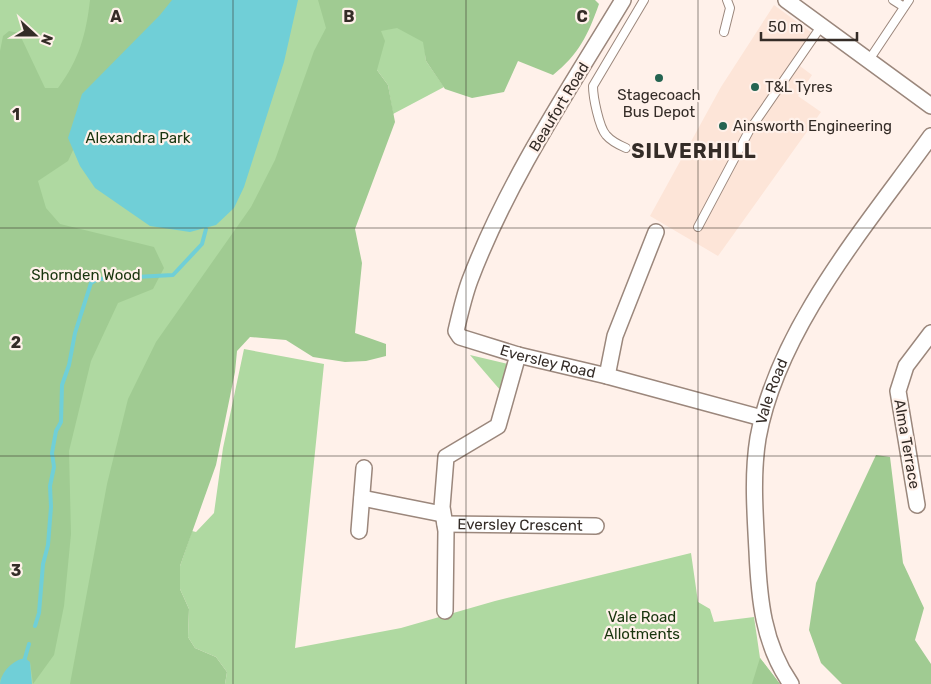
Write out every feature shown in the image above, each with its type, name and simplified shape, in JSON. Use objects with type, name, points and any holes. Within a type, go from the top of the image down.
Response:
[{"type":"street","name":"Beaufort Road","points":[[497,215],[542,133],[623,0]]},
{"type":"street","points":[[786,0],[931,106]]},
{"type":"street","name":"Vale Road","points":[[791,684],[779,667],[766,635],[758,563],[755,468],[762,418],[784,358],[812,304],[931,136]]},
{"type":"street","name":"Eversley Road","points":[[497,215],[469,282],[456,331],[460,337],[518,355],[607,376],[762,418]]},
{"type":"street","points":[[607,376],[615,336],[656,232]]},
{"type":"street","name":"Alma Terrace","points":[[917,505],[898,391],[906,366],[931,333]]},
{"type":"street","name":"Eversley Crescent","points":[[445,611],[442,476],[446,457],[498,426],[518,355]]},
{"type":"street","points":[[359,531],[364,468]]},
{"type":"street","points":[[362,498],[444,519]]},
{"type":"street","name":"Eversley Crescent","points":[[444,519],[596,526]]},
{"type":"lane","points":[[626,148],[612,141],[604,132],[593,94],[593,86],[644,0]]},
{"type":"lane","points":[[724,32],[730,8],[727,0]]},
{"type":"lane","points":[[893,0],[904,7]]},
{"type":"lane","points":[[868,60],[909,0]]},
{"type":"lane","points":[[698,227],[749,131],[822,25]]},
{"type":"shaded area","points":[[774,5],[819,38],[800,66],[812,75],[798,96],[821,112],[718,256],[650,216],[721,87]]},
{"type":"green space","name":"Alexandra Park","points":[[0,0],[440,0],[424,42],[426,61],[444,87],[393,114],[388,85],[377,70],[362,69],[85,684],[0,684]]},
{"type":"green space","name":"Shornden Wood","points":[[90,0],[184,0],[81,133],[68,161],[38,181],[46,208],[60,224],[154,247],[164,268],[153,289],[118,303],[91,361],[69,451],[71,534],[64,606],[54,655],[33,684],[30,662],[2,677],[0,681],[0,51],[3,36],[9,31],[19,33],[45,88],[58,88],[76,57],[84,36]]},
{"type":"green space","points":[[318,0],[595,0],[599,4],[582,43],[570,59],[553,75],[518,61],[504,92],[472,98],[445,89],[426,61],[423,42],[397,28],[381,31],[385,41],[377,70],[388,85],[395,122],[355,229],[362,263],[355,333],[386,344],[386,356],[366,361],[345,362],[313,357],[286,340],[250,337],[237,351],[235,372],[216,465],[180,566],[180,589],[189,609],[188,637],[195,648],[216,657],[227,672],[225,684],[70,684],[107,484],[128,399],[156,342],[251,207],[275,160],[314,51],[326,28]]},
{"type":"green space","name":"Vale Road Allotments","points":[[244,349],[324,364],[295,648],[401,628],[495,601],[691,553],[698,602],[710,609],[714,622],[754,617],[760,658],[780,684],[225,684],[227,672],[216,657],[195,648],[188,637],[189,609],[180,589],[180,566],[192,531],[196,532],[214,513],[223,448]]},
{"type":"green space","points":[[470,355],[508,364],[501,391]]},
{"type":"green space","points":[[876,455],[890,457],[903,563],[924,608],[915,640],[931,664],[931,684],[842,684],[821,663],[809,630],[816,583]]},
{"type":"green space","points":[[760,658],[780,684],[752,684]]},
{"type":"water","points":[[172,0],[298,0],[284,62],[244,187],[234,208],[216,225],[190,232],[150,226],[95,188],[80,166],[68,138],[82,94],[160,15]]},
{"type":"water","points":[[25,658],[30,662],[32,684],[0,684],[8,667],[16,661]]},
{"type":"waterway","points":[[35,626],[39,613],[43,564],[48,545],[51,507],[50,486],[54,467],[52,453],[56,431],[61,422],[62,385],[69,365],[75,333],[91,283],[98,279],[173,275],[202,244],[206,229]]},
{"type":"waterway","points":[[25,658],[29,644]]},
{"type":"place","name":"Stagecoach Bus Depot","points":[[659,78]]},
{"type":"place","name":"T&L Tyres","points":[[755,87]]},
{"type":"place","name":"Ainsworth Engineering","points":[[723,126]]},
{"type":"district","name":"SILVERHILL","points":[[694,151]]}]
